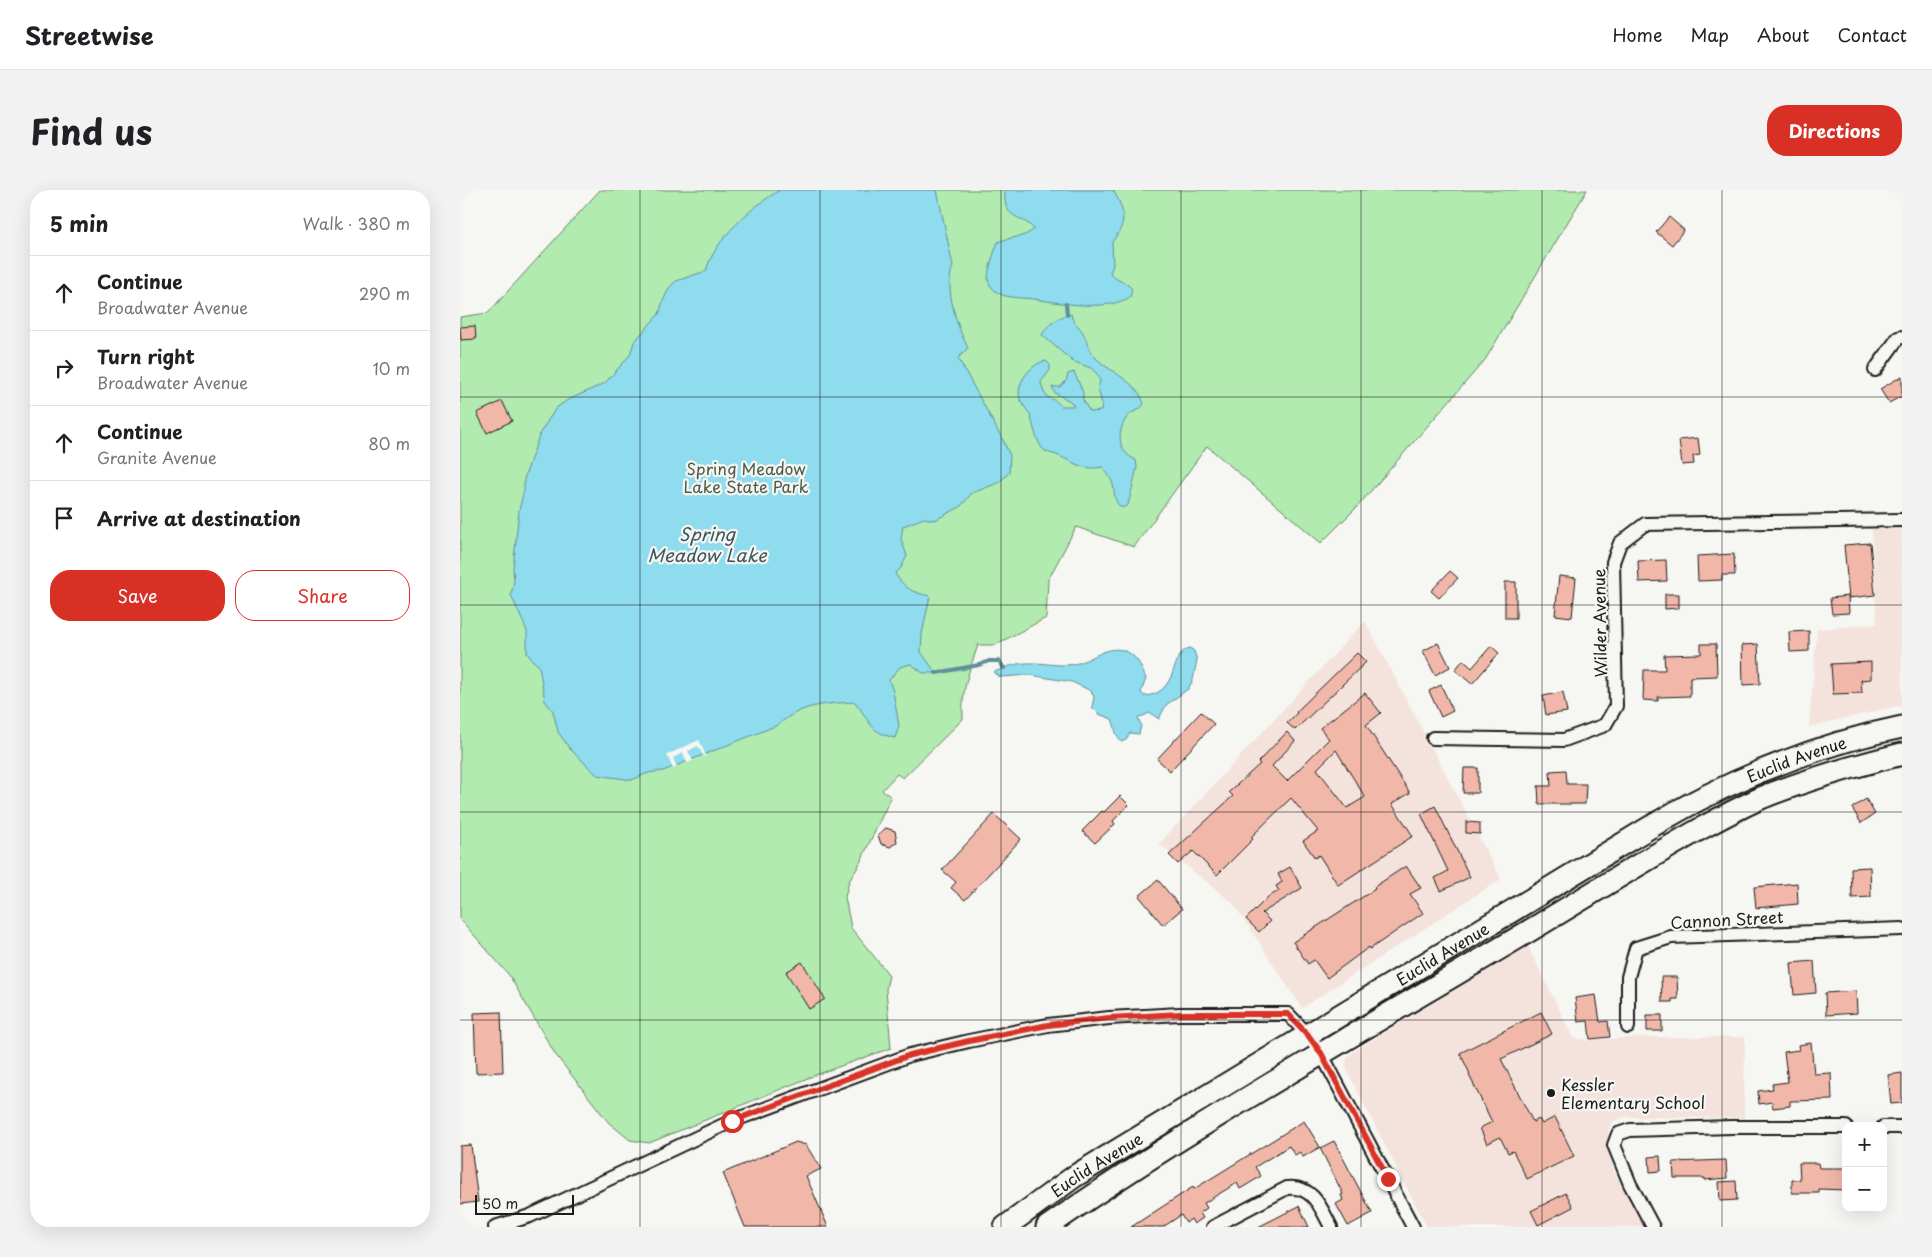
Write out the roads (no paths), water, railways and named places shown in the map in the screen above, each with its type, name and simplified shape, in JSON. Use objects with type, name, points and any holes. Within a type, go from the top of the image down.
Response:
[{"type":"highway","name":"Euclid Avenue","points":[[1005,1227],[1075,1176],[1624,842],[1703,797],[1820,748],[1868,734],[1902,727]]},
{"type":"highway","name":"Euclid Avenue","points":[[1047,1227],[1104,1187],[1177,1140],[1698,830],[1760,799],[1817,777],[1859,764],[1902,754]]},
{"type":"highway","points":[[1624,842],[1639,865]]},
{"type":"street","points":[[1875,370],[1898,338],[1902,337]]},
{"type":"street","name":"Wilder Avenue","points":[[1433,738],[1564,740],[1605,725],[1616,706],[1613,562],[1620,543],[1645,524],[1902,520]]},
{"type":"street","name":"Cannon Street","points":[[1628,1028],[1628,976],[1636,948],[1671,937],[1902,929]]},
{"type":"street","points":[[495,1227],[530,1216],[732,1121],[910,1055],[1048,1025],[1109,1018],[1180,1014],[1288,1014],[1308,1035],[1321,1053],[1410,1226]]},
{"type":"street","points":[[1653,1227],[1630,1184],[1614,1145],[1618,1134],[1630,1130],[1842,1127]]},
{"type":"street","points":[[1887,1127],[1902,1127]]},
{"type":"street","points":[[1213,1227],[1287,1188],[1295,1187],[1302,1188],[1314,1197],[1330,1227]]},
{"type":"water","name":"Spring Meadow Lake","points":[[780,190],[937,190],[953,266],[950,285],[953,307],[968,348],[958,358],[1003,440],[1010,456],[1009,473],[998,483],[972,493],[960,507],[935,520],[924,518],[903,526],[901,539],[907,556],[901,568],[895,574],[910,589],[930,596],[922,634],[921,652],[936,673],[923,673],[911,664],[900,667],[889,680],[893,691],[899,726],[895,738],[874,729],[855,702],[814,706],[796,713],[778,725],[663,771],[648,773],[632,780],[597,775],[570,749],[558,732],[553,711],[545,701],[539,666],[527,653],[527,631],[511,595],[514,581],[513,568],[519,510],[524,490],[524,479],[540,433],[556,408],[566,401],[605,383],[630,355],[634,342],[659,314],[669,288],[676,281],[706,271],[710,259],[717,248],[746,214]]},
{"type":"water","points":[[1005,190],[1113,190],[1122,210],[1123,222],[1112,242],[1113,265],[1110,273],[1132,289],[1130,297],[1120,302],[1109,304],[1083,305],[1009,297],[997,292],[989,283],[988,275],[998,242],[1022,236],[1034,229],[1013,215],[1006,207]]},
{"type":"water","points":[[1071,314],[1073,320],[1085,336],[1092,354],[1101,363],[1130,383],[1141,396],[1144,404],[1128,416],[1120,434],[1122,447],[1125,452],[1136,460],[1137,468],[1128,505],[1122,508],[1115,499],[1112,482],[1103,467],[1090,468],[1080,466],[1042,448],[1036,436],[1030,415],[1020,399],[1020,387],[1026,375],[1035,366],[1046,361],[1050,365],[1050,370],[1041,382],[1046,396],[1061,406],[1074,406],[1070,401],[1055,393],[1052,387],[1060,387],[1066,381],[1068,374],[1074,372],[1083,392],[1083,400],[1090,412],[1101,411],[1102,404],[1098,388],[1100,381],[1097,374],[1091,368],[1072,361],[1042,335],[1054,322]]},
{"type":"water","points":[[1190,648],[1194,651],[1197,660],[1193,680],[1188,689],[1166,705],[1159,719],[1150,713],[1138,718],[1141,725],[1139,734],[1130,733],[1126,740],[1121,742],[1112,719],[1099,714],[1092,707],[1094,697],[1091,691],[1072,682],[1030,675],[1000,677],[994,672],[1023,663],[1072,664],[1084,661],[1105,651],[1116,649],[1131,654],[1140,665],[1146,679],[1141,692],[1144,696],[1155,694],[1163,688],[1169,681],[1183,651]]},
{"type":"waterway","points":[[1066,304],[1067,315]]},
{"type":"waterway","points":[[936,673],[979,665],[989,661],[999,661],[1004,668]]},
{"type":"place","name":"Kessler Elementary School","points":[[1551,1093]]},
{"type":"park label","name":"Spring Meadow Lake State Park","points":[[746,477]]}]
